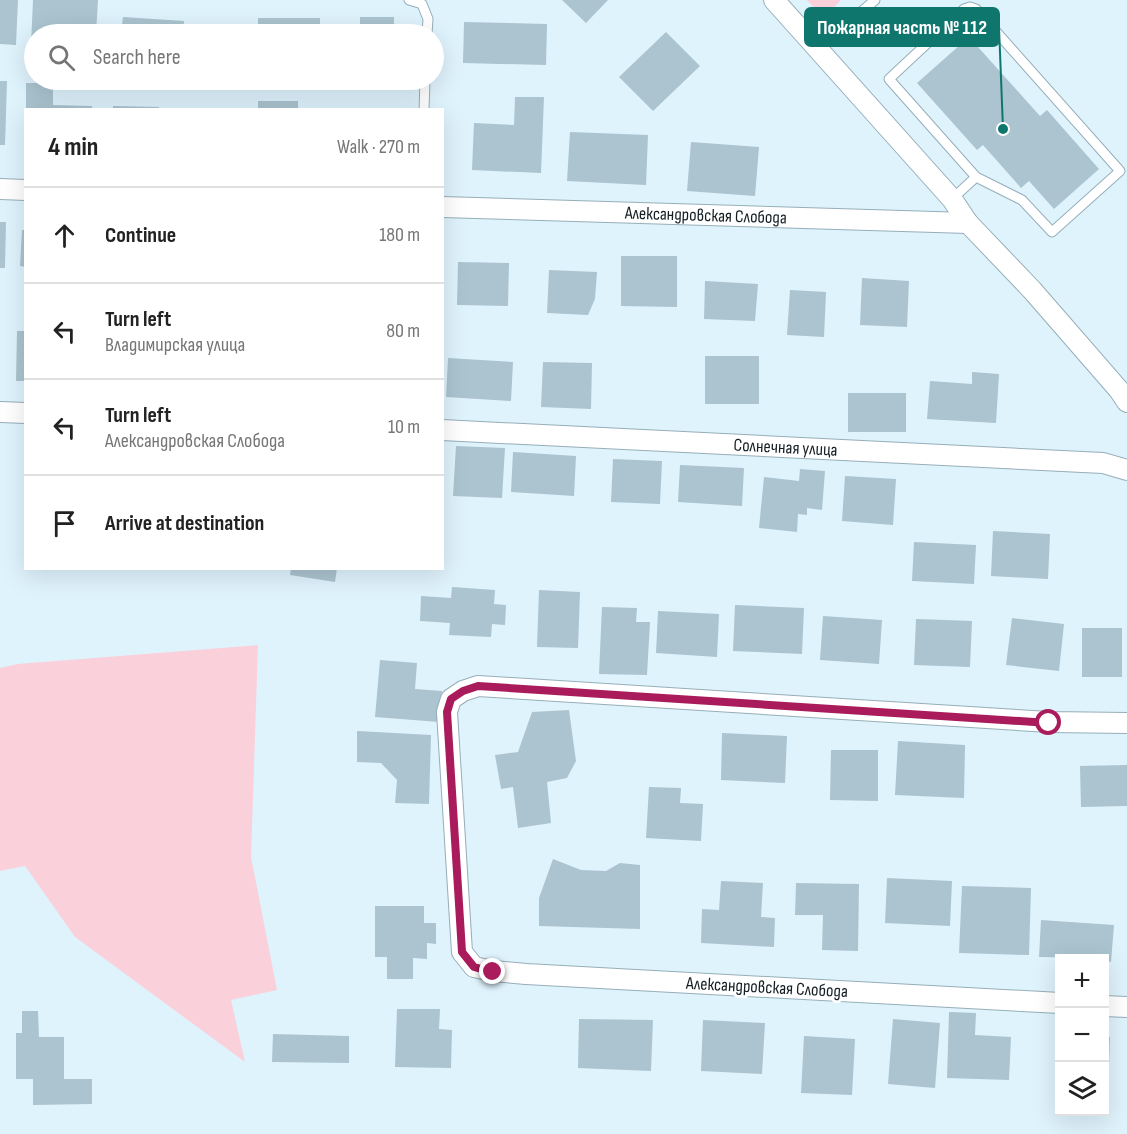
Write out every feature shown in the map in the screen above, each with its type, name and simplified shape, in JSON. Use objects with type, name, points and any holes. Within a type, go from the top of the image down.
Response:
[{"type":"street","points":[[774,0],[952,199],[968,223],[1039,298],[1127,402]]},
{"type":"street","points":[[0,189],[24,190]]},
{"type":"street","name":"Александровская Слобода","points":[[444,207],[968,223]]},
{"type":"street","points":[[0,412],[24,413]]},
{"type":"street","name":"Солнечная улица","points":[[444,430],[1103,462],[1127,470]]},
{"type":"street","name":"Александровская Слобода","points":[[1055,1003],[538,975],[493,972],[474,967],[462,952],[447,712],[451,699],[463,691],[478,686],[1049,723],[1127,723]]},
{"type":"street","points":[[1109,1006],[1127,1007]]},
{"type":"lane","points":[[409,0],[422,4],[428,24]]},
{"type":"lane","points":[[818,49],[875,0]]},
{"type":"lane","points":[[970,7],[976,9],[1120,171],[1052,232],[1022,200],[976,177],[889,79],[964,9],[970,7]]},
{"type":"lane","points":[[424,108],[425,90]]},
{"type":"lane","points":[[952,199],[976,177]]},
{"type":"shaded area","points":[[807,0],[841,0],[824,18]]},
{"type":"shaded area","points":[[258,645],[251,857],[277,990],[231,1000],[245,1062],[75,937],[25,866],[0,871],[0,668],[18,664]]},
{"type":"building","points":[[0,0],[18,0],[16,45],[0,44]]},
{"type":"building","points":[[33,0],[98,0],[97,24],[32,24]]},
{"type":"building","points":[[562,0],[608,0],[586,23]]},
{"type":"building","points":[[123,17],[184,21],[184,24],[122,24]]},
{"type":"building","points":[[360,17],[394,17],[394,24],[360,24]]},
{"type":"building","points":[[258,18],[320,18],[320,24],[258,24]]},
{"type":"building","points":[[464,22],[547,24],[546,65],[463,63]]},
{"type":"building","points":[[666,32],[700,66],[653,111],[619,77]]},
{"type":"building","points":[[969,37],[1040,116],[1047,110],[1099,169],[1054,209],[1029,181],[1021,188],[983,145],[977,150],[917,83]]},
{"type":"building","points":[[0,81],[7,81],[5,145],[0,145]]},
{"type":"building","points":[[26,90],[53,90],[53,105],[92,106],[92,108],[26,108]]},
{"type":"building","points":[[515,97],[544,97],[541,173],[472,170],[474,123],[514,125]]},
{"type":"building","points":[[258,101],[298,101],[298,108],[258,108]]},
{"type":"building","points":[[113,106],[159,107],[159,108],[113,108]]},
{"type":"building","points":[[570,132],[648,135],[646,185],[567,181]]},
{"type":"building","points":[[691,142],[759,147],[755,196],[687,191]]},
{"type":"building","points":[[0,222],[6,222],[5,268],[0,268]]},
{"type":"building","points":[[22,230],[24,230],[24,267],[20,266]]},
{"type":"building","points":[[621,256],[677,256],[677,307],[621,306]]},
{"type":"building","points":[[458,262],[509,263],[508,306],[457,305]]},
{"type":"building","points":[[549,270],[597,272],[595,299],[588,315],[547,313]]},
{"type":"building","points":[[862,278],[909,281],[907,327],[860,325]]},
{"type":"building","points":[[705,281],[758,284],[755,321],[704,319]]},
{"type":"building","points":[[790,290],[826,292],[824,337],[787,335]]},
{"type":"building","points":[[17,331],[24,331],[24,381],[16,381]]},
{"type":"building","points":[[705,356],[759,356],[759,404],[705,404]]},
{"type":"building","points":[[448,358],[513,362],[511,401],[446,397]]},
{"type":"building","points":[[543,362],[592,363],[591,409],[541,407]]},
{"type":"building","points":[[972,372],[999,374],[996,423],[927,419],[930,381],[972,384]]},
{"type":"building","points":[[848,393],[906,393],[906,432],[848,432]]},
{"type":"building","points":[[456,446],[505,448],[502,498],[453,496]]},
{"type":"building","points":[[513,452],[576,456],[574,496],[511,492]]},
{"type":"building","points":[[613,459],[662,461],[660,504],[611,502]]},
{"type":"building","points":[[680,465],[744,468],[742,506],[678,502]]},
{"type":"building","points":[[800,469],[825,471],[822,510],[807,508],[807,515],[798,514],[797,532],[759,528],[764,477],[799,481]]},
{"type":"building","points":[[845,476],[896,479],[893,525],[842,521]]},
{"type":"building","points":[[993,531],[1050,534],[1048,579],[991,576]]},
{"type":"building","points":[[914,542],[976,545],[974,584],[912,581]]},
{"type":"building","points":[[291,570],[337,570],[335,582],[290,575]]},
{"type":"building","points":[[452,587],[495,590],[494,604],[506,605],[505,625],[492,624],[491,637],[449,635],[450,623],[420,621],[421,596],[451,598]]},
{"type":"building","points":[[539,590],[580,592],[578,648],[537,647]]},
{"type":"building","points":[[735,605],[804,608],[802,654],[733,651]]},
{"type":"building","points":[[602,607],[637,608],[636,622],[650,622],[647,675],[599,674]]},
{"type":"building","points":[[658,611],[719,614],[717,657],[656,653]]},
{"type":"building","points":[[823,616],[882,620],[879,664],[820,660]]},
{"type":"building","points":[[1012,618],[1064,624],[1059,671],[1006,665]]},
{"type":"building","points":[[916,619],[972,621],[970,667],[914,665]]},
{"type":"building","points":[[1082,628],[1122,628],[1122,677],[1082,677]]},
{"type":"building","points":[[380,660],[417,663],[415,689],[442,691],[439,722],[375,717]]},
{"type":"building","points":[[569,710],[576,761],[567,778],[547,782],[551,823],[518,828],[513,787],[501,789],[495,755],[518,752],[532,712]]},
{"type":"building","points":[[357,731],[431,735],[429,804],[395,803],[397,780],[381,763],[357,762]]},
{"type":"building","points":[[722,733],[787,736],[785,783],[721,780]]},
{"type":"building","points":[[898,741],[965,745],[964,798],[895,795]]},
{"type":"building","points":[[831,750],[878,750],[878,801],[830,800]]},
{"type":"building","points":[[1127,765],[1127,806],[1081,807],[1080,766]]},
{"type":"building","points":[[649,787],[681,788],[680,803],[703,804],[701,841],[646,838]]},
{"type":"building","points":[[553,859],[581,870],[606,871],[620,863],[640,865],[640,929],[539,926],[539,898]]},
{"type":"building","points":[[887,878],[952,881],[950,926],[885,923]]},
{"type":"building","points":[[721,881],[763,883],[761,917],[775,918],[774,947],[701,943],[702,909],[719,910]]},
{"type":"building","points":[[796,883],[859,884],[858,951],[822,950],[823,915],[795,915]]},
{"type":"building","points":[[962,886],[1031,888],[1029,955],[959,953]]},
{"type":"building","points":[[375,906],[424,906],[424,923],[436,923],[436,944],[427,943],[427,959],[413,958],[413,979],[387,979],[387,957],[375,957]]},
{"type":"building","points":[[1041,920],[1114,925],[1111,962],[1109,962],[1109,954],[1055,954],[1055,957],[1039,957]]},
{"type":"building","points":[[397,1009],[440,1009],[439,1029],[452,1030],[451,1068],[395,1067]]},
{"type":"building","points":[[22,1011],[38,1011],[39,1037],[64,1037],[64,1079],[92,1079],[92,1104],[33,1105],[33,1079],[16,1079],[16,1033],[22,1033]]},
{"type":"building","points":[[949,1012],[976,1013],[975,1035],[1011,1037],[1009,1080],[947,1078]]},
{"type":"building","points":[[579,1019],[653,1020],[651,1071],[578,1068]]},
{"type":"building","points":[[893,1019],[940,1023],[935,1088],[888,1084]]},
{"type":"building","points":[[703,1020],[765,1023],[762,1074],[701,1071]]},
{"type":"building","points":[[273,1034],[349,1036],[349,1063],[272,1062]]},
{"type":"building","points":[[804,1036],[855,1039],[852,1095],[801,1093]]},
{"type":"place","name":"Пожарная часть № 112","points":[[1003,129]]},
{"type":"route","points":[[493,972],[474,967],[462,952],[447,712],[451,699],[463,691],[478,686],[1049,723]]}]
